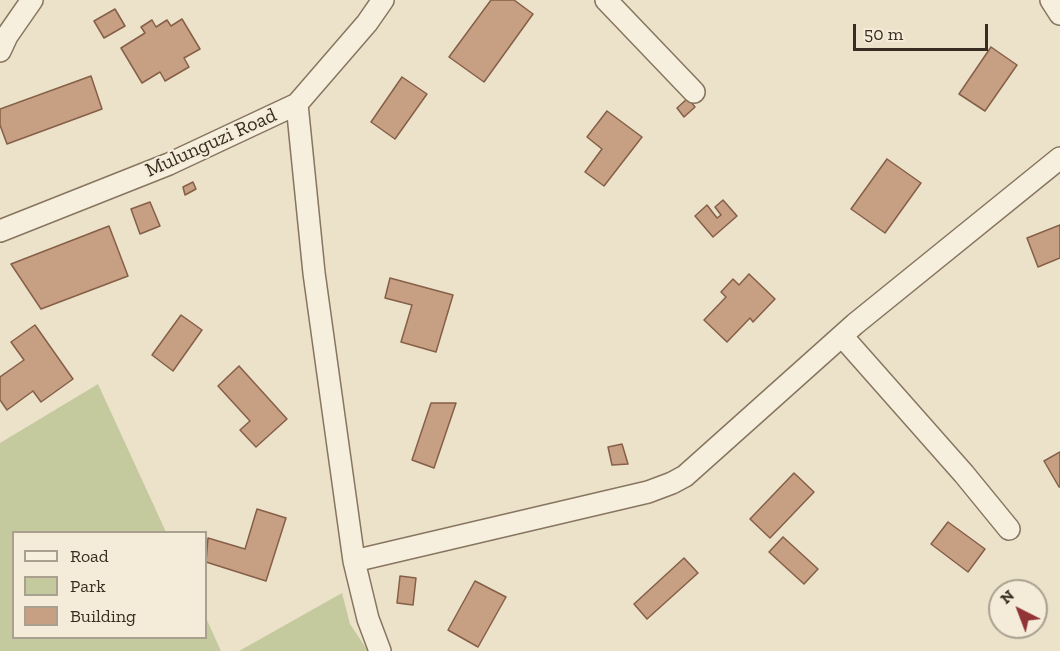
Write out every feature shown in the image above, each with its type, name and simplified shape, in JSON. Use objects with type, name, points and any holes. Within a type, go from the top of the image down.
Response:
[{"type":"street","points":[[0,51],[7,36],[32,0]]},
{"type":"street","name":"Mulunguzi Road","points":[[0,231],[169,164],[297,104],[367,23],[383,0]]},
{"type":"street","points":[[606,0],[694,92]]},
{"type":"street","points":[[1051,0],[1060,14]]},
{"type":"street","points":[[297,104],[314,273],[354,561],[368,619],[380,651]]},
{"type":"street","points":[[354,561],[648,492],[685,476],[842,336],[1060,158]]},
{"type":"street","points":[[842,336],[964,474],[1009,530]]},
{"type":"green space","points":[[98,384],[166,531],[12,531],[12,639],[207,639],[207,620],[221,651],[0,651],[0,443]]},
{"type":"green space","points":[[342,593],[350,624],[368,651],[239,651]]},
{"type":"building","points":[[491,0],[514,0],[533,14],[484,82],[449,57]]},
{"type":"building","points":[[115,9],[125,26],[104,38],[94,21]]},
{"type":"building","points":[[182,19],[200,49],[184,58],[189,67],[165,81],[160,72],[142,83],[121,48],[145,33],[141,27],[152,20],[156,27],[167,20],[171,26]]},
{"type":"building","points":[[991,47],[1017,65],[985,111],[959,94]]},
{"type":"building","points":[[91,76],[102,109],[7,144],[0,125],[0,109]]},
{"type":"building","points":[[402,77],[427,94],[395,139],[371,122]]},
{"type":"building","points":[[688,98],[695,107],[684,117],[677,108]]},
{"type":"building","points":[[607,111],[642,137],[604,186],[585,172],[602,149],[587,137]]},
{"type":"building","points":[[887,159],[921,183],[885,233],[851,209]]},
{"type":"building","points":[[193,182],[196,189],[185,195],[183,187]]},
{"type":"building","points":[[723,200],[737,216],[713,237],[695,216],[707,205],[717,218],[721,215],[715,207]]},
{"type":"building","points":[[150,202],[160,226],[140,234],[131,209]]},
{"type":"building","points":[[1060,225],[1060,258],[1038,267],[1027,238]]},
{"type":"building","points":[[109,226],[128,276],[41,309],[11,264]]},
{"type":"building","points":[[749,274],[775,299],[753,322],[750,318],[727,342],[704,320],[726,297],[721,292],[733,279],[739,285]]},
{"type":"building","points":[[390,278],[453,295],[436,352],[401,342],[412,305],[385,298]]},
{"type":"building","points":[[181,315],[202,330],[173,371],[152,355]]},
{"type":"building","points":[[35,325],[73,379],[41,402],[33,391],[7,410],[0,400],[0,377],[24,360],[11,342]]},
{"type":"building","points":[[239,366],[287,419],[256,447],[240,430],[250,421],[218,386]]},
{"type":"building","points":[[431,403],[456,403],[434,468],[412,460]]},
{"type":"building","points":[[622,444],[628,464],[612,465],[608,447]]},
{"type":"building","points":[[1060,452],[1060,487],[1059,487],[1044,461]]},
{"type":"building","points":[[794,473],[814,492],[770,538],[750,519]]},
{"type":"building","points":[[257,509],[286,518],[266,581],[207,562],[208,538],[245,549]]},
{"type":"building","points":[[948,522],[985,549],[968,572],[931,544]]},
{"type":"building","points":[[783,537],[818,569],[804,584],[769,552]]},
{"type":"building","points":[[684,558],[698,573],[647,619],[634,604]]},
{"type":"building","points":[[400,576],[416,578],[413,605],[397,603]]},
{"type":"building","points":[[475,581],[506,597],[478,647],[448,630]]}]
